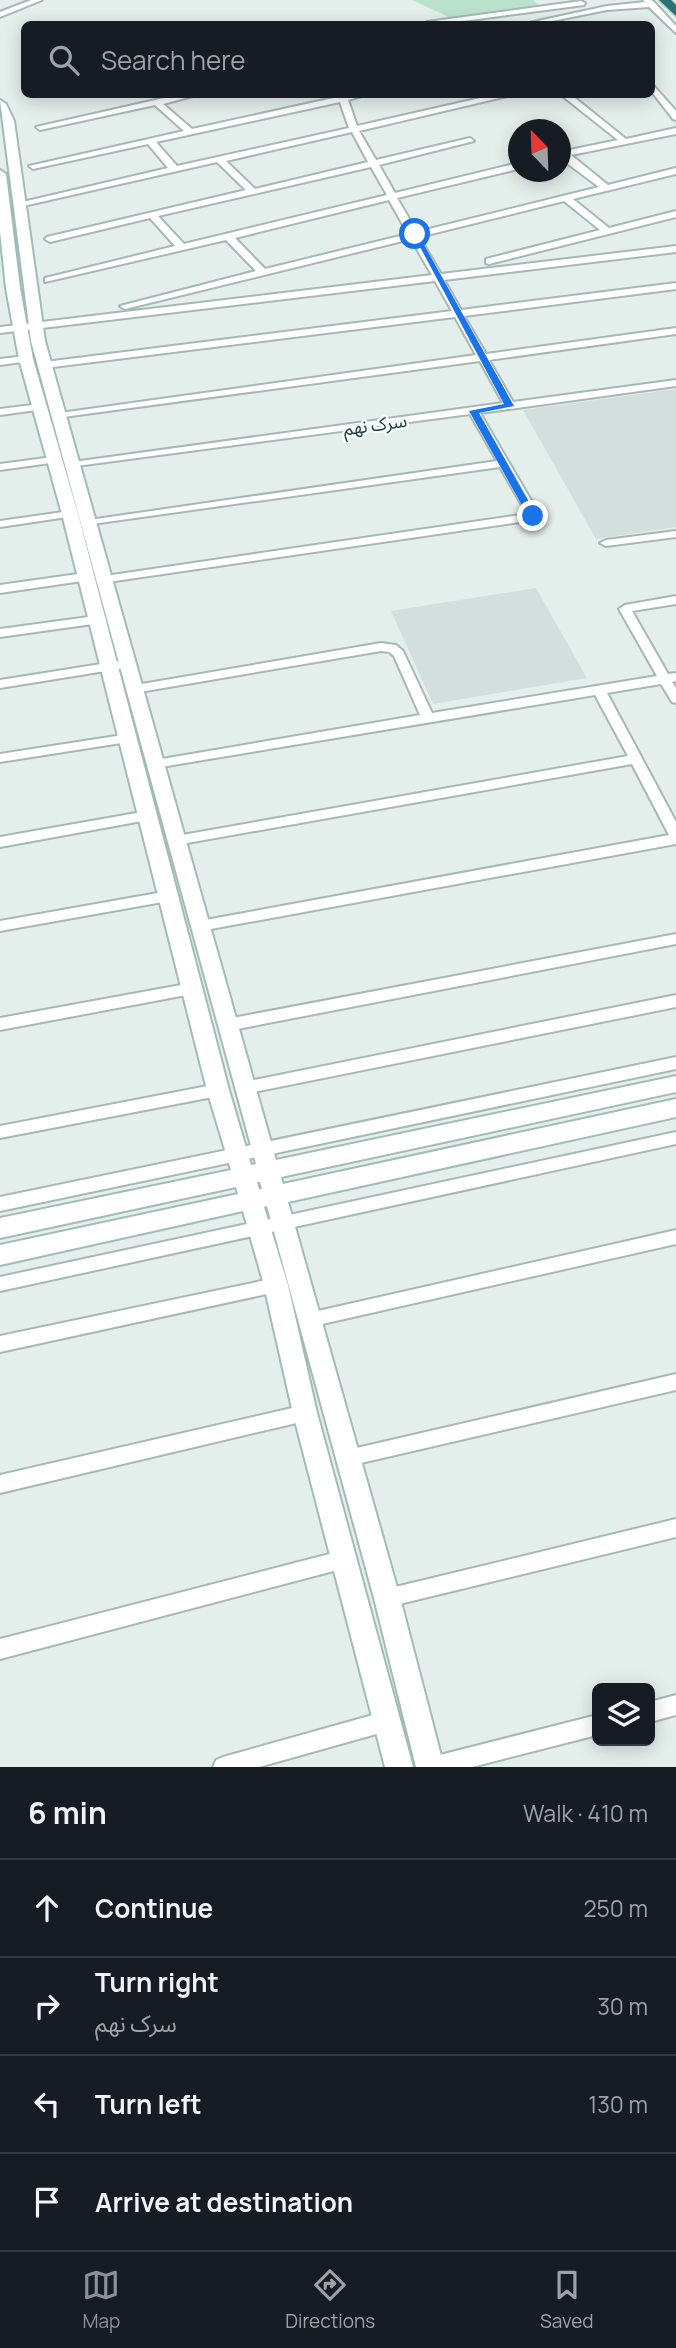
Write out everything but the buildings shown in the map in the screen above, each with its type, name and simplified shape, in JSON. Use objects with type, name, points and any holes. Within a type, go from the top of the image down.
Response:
[{"type":"highway","points":[[665,0],[676,12]]},
{"type":"street","points":[[0,15],[38,0]]},
{"type":"street","points":[[448,21],[580,2],[590,15]]},
{"type":"street","points":[[549,21],[649,2],[676,31]]},
{"type":"street","points":[[655,92],[676,117]]},
{"type":"street","points":[[40,127],[179,98]]},
{"type":"street","points":[[33,166],[338,98]]},
{"type":"street","points":[[342,98],[354,129],[510,406]]},
{"type":"street","points":[[19,204],[487,98]]},
{"type":"street","points":[[569,98],[624,141]]},
{"type":"street","points":[[157,103],[191,132]]},
{"type":"street","points":[[0,104],[8,121],[19,204],[18,328]]},
{"type":"street","points":[[571,153],[676,131]]},
{"type":"street","points":[[150,141],[175,170]]},
{"type":"street","points":[[50,239],[470,141]]},
{"type":"street","points":[[220,160],[252,191]]},
{"type":"street","points":[[571,162],[606,188]]},
{"type":"street","points":[[48,281],[508,169]]},
{"type":"street","points":[[125,306],[676,171]]},
{"type":"street","points":[[0,174],[5,271],[18,328],[60,416],[63,462]]},
{"type":"street","points":[[566,198],[607,231]]},
{"type":"street","points":[[489,261],[676,214]]},
{"type":"street","points":[[152,215],[182,248]]},
{"type":"street","points":[[229,237],[263,272]]},
{"type":"street","points":[[18,328],[676,249]]},
{"type":"street","points":[[0,362],[35,362],[676,286]]},
{"type":"street","points":[[60,416],[676,331]]},
{"type":"street","points":[[35,362],[40,407],[63,462],[80,519],[118,665],[129,738],[192,989],[218,1090],[276,1285],[306,1413],[399,1767]]},
{"type":"street","name":"سرک نهم","points":[[0,467],[63,462],[474,411],[676,383]]},
{"type":"street","points":[[0,412],[40,407]]},
{"type":"street","points":[[0,589],[95,579],[530,518],[533,514],[474,411]]},
{"type":"street","points":[[0,524],[80,519],[503,463]]},
{"type":"street","points":[[606,543],[676,534]]},
{"type":"street","points":[[95,579],[96,620],[118,665],[134,689],[387,1598],[431,1767],[592,1726]]},
{"type":"street","points":[[676,600],[625,609],[670,678],[676,699]]},
{"type":"street","points":[[0,634],[96,620]]},
{"type":"street","points":[[134,689],[392,648],[399,654],[428,718]]},
{"type":"street","points":[[0,684],[118,665]]},
{"type":"street","points":[[155,764],[670,678]]},
{"type":"street","points":[[200,926],[676,837],[599,690]]},
{"type":"street","points":[[0,758],[129,738]]},
{"type":"street","points":[[176,840],[636,760]]},
{"type":"street","points":[[0,842],[148,816]]},
{"type":"street","points":[[0,926],[169,896]]},
{"type":"street","points":[[227,1026],[676,939]]},
{"type":"street","points":[[0,1024],[192,989]]},
{"type":"street","points":[[244,1088],[676,1001]]},
{"type":"street","points":[[265,1161],[676,1063]]},
{"type":"street","points":[[0,1204],[265,1161],[676,1084]]},
{"type":"street","points":[[0,1132],[218,1090]]},
{"type":"street","points":[[0,1255],[676,1108]]},
{"type":"street","points":[[0,1284],[676,1138]]},
{"type":"street","points":[[0,1228],[241,1165]]},
{"type":"street","points":[[309,1320],[676,1237]]},
{"type":"street","points":[[0,1344],[276,1285]]},
{"type":"street","points":[[348,1458],[676,1382]]},
{"type":"street","points":[[0,1484],[306,1413]]},
{"type":"street","points":[[387,1598],[676,1528]]},
{"type":"street","points":[[0,1649],[345,1559]]},
{"type":"street","points":[[655,1711],[676,1705]]},
{"type":"street","points":[[223,1767],[387,1721]]},
{"type":"shaded area","points":[[676,389],[676,527],[596,539],[523,410]]},
{"type":"shaded area","points":[[536,588],[587,678],[433,704],[391,611]]},
{"type":"green space","points":[[412,0],[533,0],[539,5],[451,18]]},
{"type":"route","points":[[415,234],[510,406],[474,411],[533,516]]}]
